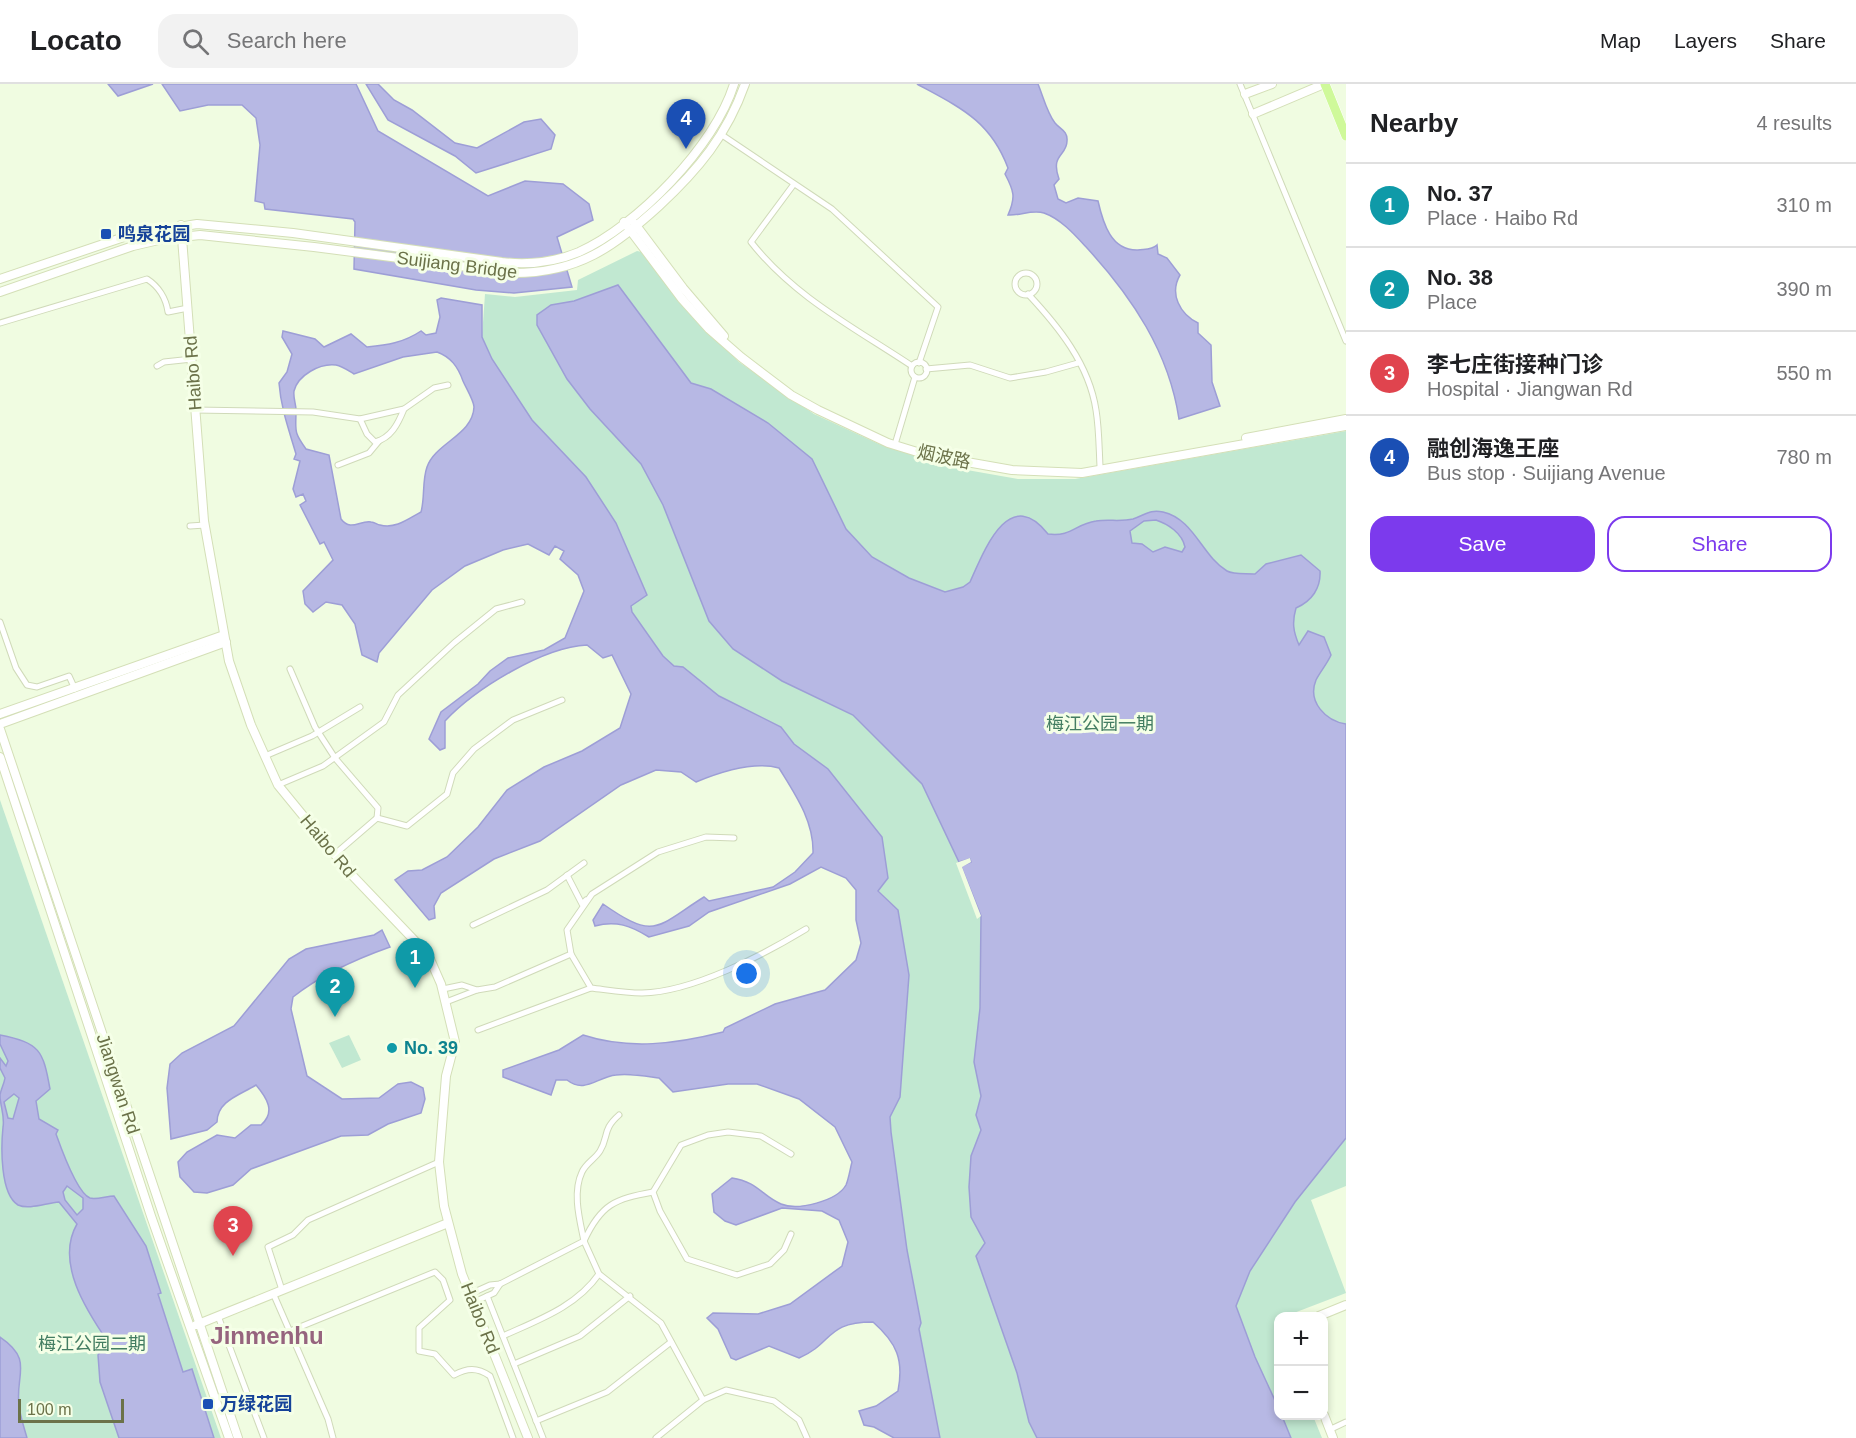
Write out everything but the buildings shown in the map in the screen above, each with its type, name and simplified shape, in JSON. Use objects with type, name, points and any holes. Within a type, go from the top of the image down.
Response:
[{"type":"main road","name":"Suijiang Bridge","points":[[0,279],[130,235],[182,225],[220,224],[513,263],[537,262],[567,255],[598,241],[627,220],[699,151],[720,119],[734,84]]},
{"type":"main road","name":"Suijiang Bridge","points":[[0,292],[133,246],[182,236],[218,236],[514,273],[543,272],[571,266],[595,256],[635,229],[694,172],[722,135],[744,84]]},
{"type":"main road","points":[[1245,94],[1272,84]]},
{"type":"main road","points":[[1253,114],[1324,84],[1346,136]]},
{"type":"main road","points":[[1331,100],[1332,84]]},
{"type":"main road","name":"烟波路","points":[[627,220],[713,325],[766,372],[808,400],[896,441],[953,457],[1022,468],[1056,469],[1100,466],[1346,419]]},
{"type":"main road","name":"Haibo Rd","points":[[182,225],[205,525],[229,661],[251,725],[278,785],[334,855],[430,959],[443,989],[455,1041],[446,1076],[439,1162],[448,1223],[472,1298],[528,1438]]},
{"type":"main road","name":"烟波路","points":[[635,229],[682,299],[709,329],[741,357],[791,395],[818,410],[888,443],[927,455],[1012,470],[1082,473],[1346,426]]},
{"type":"main road","points":[[0,724],[76,692],[225,639]]},
{"type":"main road","points":[[0,714],[76,692]]},
{"type":"main road","name":"Jiangwan Rd","points":[[0,729],[238,1438]]},
{"type":"main road","name":"Jiangwan Rd","points":[[0,757],[229,1438]]},
{"type":"main road","points":[[190,1327],[448,1223]]},
{"type":"main road","points":[[1328,1313],[1346,1305]]},
{"type":"main road","points":[[1325,1420],[1331,1434]]},
{"type":"street","points":[[1240,84],[1346,341]]},
{"type":"street","points":[[722,135],[832,209],[938,307],[919,363],[912,366]]},
{"type":"street","points":[[794,184],[751,242],[771,267],[847,327],[912,366]]},
{"type":"street","points":[[1028,294],[1034,290],[1036,279],[1031,274],[1023,273],[1017,277],[1016,286],[1022,294],[1028,294],[1062,330],[1096,408],[1100,466]]},
{"type":"street","points":[[0,323],[147,279],[160,292],[168,312],[188,308]]},
{"type":"street","points":[[158,366],[164,362],[192,359]]},
{"type":"street","points":[[919,363],[926,369],[970,365],[1010,378],[1046,372],[1078,363]]},
{"type":"street","points":[[896,441],[915,377],[911,370],[912,366]]},
{"type":"street","points":[[915,377],[924,376],[926,369]]},
{"type":"street","points":[[195,410],[304,411],[360,419],[404,409],[434,388],[448,385]]},
{"type":"street","points":[[360,419],[367,434],[375,442],[384,440],[395,427],[404,409]]},
{"type":"street","points":[[338,465],[369,453],[379,441]]},
{"type":"street","points":[[190,526],[205,525]]},
{"type":"street","points":[[278,785],[323,766],[384,722],[398,695],[463,636],[496,609],[522,602]]},
{"type":"street","points":[[0,622],[16,668],[27,685],[37,687],[69,676],[76,692]]},
{"type":"street","points":[[290,669],[319,732],[334,758],[378,808],[377,818],[334,855]]},
{"type":"street","points":[[377,818],[406,826],[447,794],[453,773],[474,749],[513,720],[562,700]]},
{"type":"street","points":[[265,756],[319,732],[360,707]]},
{"type":"street","points":[[567,875],[582,904],[592,894],[658,852],[706,837],[734,838]]},
{"type":"street","points":[[473,925],[547,890],[584,863]]},
{"type":"street","points":[[591,988],[571,954],[567,930],[592,894]]},
{"type":"street","points":[[478,1030],[591,988],[644,993],[685,984],[752,958],[806,929]]},
{"type":"street","points":[[446,1002],[477,990],[495,987],[571,954]]},
{"type":"street","points":[[443,989],[462,985],[477,990]]},
{"type":"street","points":[[619,1115],[608,1124],[600,1151],[580,1175],[577,1206],[584,1241],[599,1274],[630,1296],[661,1323],[703,1400]]},
{"type":"street","points":[[472,1298],[490,1285],[500,1284],[584,1241],[594,1221],[619,1199],[653,1192],[681,1145],[708,1135],[728,1132],[761,1136],[791,1154]]},
{"type":"street","points":[[333,1438],[328,1419],[290,1331],[268,1247],[293,1235],[308,1220],[439,1162]]},
{"type":"street","points":[[653,1192],[660,1212],[687,1259],[737,1275],[770,1264],[784,1250],[791,1234]]},
{"type":"street","points":[[290,1331],[435,1272],[442,1280],[450,1300],[419,1329],[419,1351],[435,1354],[454,1375],[465,1368],[482,1370],[490,1376],[513,1438]]},
{"type":"street","points":[[503,1336],[555,1313],[588,1290],[599,1274]]},
{"type":"street","points":[[472,1298],[494,1293],[500,1284]]},
{"type":"street","points":[[487,1296],[543,1438]]},
{"type":"street","points":[[514,1364],[580,1336],[630,1296]]},
{"type":"street","points":[[218,1316],[264,1438]]},
{"type":"street","points":[[536,1421],[607,1392],[671,1342]]},
{"type":"street","points":[[656,1438],[703,1400],[726,1390],[774,1401],[799,1420],[807,1438]]},
{"type":"street","points":[[1331,1434],[1346,1422]]},
{"type":"green space","name":"梅江公园一期","points":[[637,251],[642,252],[682,305],[739,362],[814,414],[879,444],[950,467],[1018,479],[1075,479],[1346,431],[1346,1186],[1311,1200],[1346,1293],[1296,1312],[1274,1312],[1274,1420],[1315,1420],[1322,1438],[940,1438],[919,1328],[921,1323],[907,1250],[891,1132],[890,1117],[900,1097],[909,975],[898,910],[878,890],[805,753],[794,744],[781,727],[719,696],[663,657],[632,612],[586,477],[532,420],[492,359],[482,337],[485,294],[515,297],[577,290],[578,280]]},
{"type":"green space","name":"梅江公园二期","points":[[0,800],[221,1438],[0,1438]]},
{"type":"green space","points":[[349,1035],[361,1060],[342,1068],[329,1043]]},
{"type":"water","points":[[108,84],[153,84],[118,96]]},
{"type":"water","points":[[162,84],[356,84],[378,131],[488,196],[525,181],[563,184],[589,204],[593,220],[557,237],[572,287],[514,293],[476,290],[354,269],[355,222],[353,219],[265,209],[264,203],[255,201],[260,145],[256,118],[242,105],[208,105],[180,111]]},
{"type":"water","points":[[366,84],[378,84],[394,100],[412,110],[455,143],[477,148],[524,122],[541,119],[555,135],[551,149],[476,173],[455,156],[388,120]]},
{"type":"water","points":[[917,84],[1038,84],[1050,114],[1055,123],[1065,132],[1067,138],[1066,146],[1056,165],[1059,179],[1054,185],[1058,199],[1066,203],[1078,198],[1098,201],[1110,234],[1121,246],[1138,250],[1151,249],[1157,245],[1158,254],[1167,258],[1180,275],[1176,296],[1181,309],[1198,323],[1198,333],[1211,345],[1212,382],[1220,406],[1179,419],[1167,371],[1157,348],[1119,286],[1078,238],[1056,219],[1040,212],[1008,215],[1013,199],[1005,174],[1008,168],[992,138],[982,126],[960,108]]},
{"type":"water","name":"梅江公园一期","points":[[618,285],[691,383],[711,389],[768,423],[812,459],[846,529],[872,557],[909,578],[945,592],[963,587],[970,582],[983,554],[1000,528],[1010,519],[1021,516],[1034,520],[1048,534],[1063,534],[1096,521],[1128,520],[1158,511],[1174,516],[1183,522],[1218,564],[1227,571],[1255,574],[1266,564],[1301,555],[1320,571],[1319,583],[1314,593],[1307,602],[1296,608],[1294,626],[1299,645],[1308,631],[1324,637],[1331,655],[1316,680],[1314,696],[1325,715],[1346,724],[1346,1138],[1295,1202],[1250,1271],[1236,1306],[1255,1357],[1274,1398],[1274,1420],[1284,1420],[1291,1438],[1037,1438],[1029,1422],[1017,1373],[976,1256],[985,1243],[971,1217],[969,1187],[971,1156],[981,1130],[976,1115],[981,1096],[974,1062],[980,1008],[981,916],[961,866],[971,862],[970,859],[959,862],[922,784],[853,715],[782,681],[733,649],[709,621],[663,505],[641,464],[590,409],[567,379],[537,325],[537,315],[551,305],[574,301]],"holes":[[[1156,520],[1170,527],[1181,537],[1185,547],[1182,552],[1165,547],[1153,552],[1142,544],[1132,543],[1130,531],[1144,521]]]},
{"type":"water","points":[[441,298],[482,305],[482,337],[492,359],[532,420],[586,477],[616,523],[647,595],[631,606],[632,612],[663,656],[674,666],[683,667],[719,696],[781,727],[794,744],[828,769],[882,837],[888,878],[878,891],[898,910],[909,975],[900,1097],[890,1117],[891,1132],[907,1250],[921,1323],[919,1329],[940,1438],[894,1438],[874,1427],[864,1425],[859,1411],[876,1406],[898,1391],[900,1380],[897,1353],[888,1337],[873,1322],[857,1323],[838,1329],[819,1346],[799,1358],[769,1346],[736,1360],[731,1358],[718,1329],[707,1318],[713,1313],[758,1314],[790,1304],[842,1266],[848,1242],[839,1220],[822,1211],[782,1208],[736,1225],[725,1221],[714,1212],[712,1194],[732,1178],[754,1186],[775,1201],[788,1206],[807,1205],[834,1196],[846,1185],[852,1162],[835,1127],[799,1099],[757,1084],[728,1084],[673,1092],[659,1078],[621,1074],[585,1085],[573,1084],[567,1080],[556,1080],[551,1095],[503,1077],[503,1070],[559,1050],[583,1035],[618,1043],[653,1044],[688,1040],[723,1032],[725,1028],[775,1004],[825,990],[856,960],[861,943],[856,920],[856,890],[846,878],[821,867],[790,884],[709,912],[689,926],[649,937],[623,925],[595,926],[593,920],[603,904],[634,923],[655,926],[704,897],[709,901],[773,887],[795,872],[813,853],[812,841],[807,819],[779,768],[748,767],[726,771],[696,782],[681,772],[656,770],[621,785],[540,841],[494,859],[441,893],[434,906],[435,918],[429,920],[395,880],[408,871],[422,870],[447,857],[478,827],[507,790],[544,767],[582,751],[620,728],[631,694],[612,655],[603,658],[587,645],[569,648],[531,661],[474,696],[445,721],[445,748],[440,750],[429,739],[441,712],[478,684],[490,671],[508,658],[544,650],[565,638],[584,591],[578,575],[560,559],[564,551],[555,546],[549,555],[528,544],[503,550],[465,566],[432,590],[379,653],[377,662],[362,655],[355,624],[342,605],[326,602],[313,612],[305,604],[303,591],[333,560],[324,542],[320,544],[300,505],[306,501],[303,494],[296,497],[293,489],[300,461],[294,459],[296,454],[280,393],[279,383],[287,372],[292,354],[282,337],[283,331],[315,339],[324,347],[351,334],[367,347],[388,344],[401,341],[421,331],[426,335],[436,333],[440,317],[437,300]],"holes":[[[437,352],[456,367],[474,407],[467,425],[431,459],[427,467],[421,512],[402,523],[391,526],[374,522],[348,525],[341,519],[329,455],[306,449],[297,434],[294,394],[296,385],[310,371],[323,366],[338,366],[354,374],[403,357]]]},
{"type":"water","points":[[382,930],[390,947],[327,974],[293,997],[291,1009],[307,1076],[342,1099],[379,1098],[398,1084],[411,1082],[423,1088],[425,1099],[421,1113],[388,1124],[368,1135],[341,1136],[251,1169],[233,1185],[207,1193],[194,1192],[180,1177],[178,1162],[187,1152],[217,1135],[235,1138],[251,1125],[261,1125],[266,1120],[269,1110],[264,1095],[256,1085],[225,1104],[218,1115],[217,1122],[207,1130],[171,1139],[167,1088],[170,1064],[182,1053],[234,1026],[289,959],[306,949],[374,935]]},
{"type":"water","points":[[0,1035],[24,1041],[37,1050],[45,1065],[50,1089],[36,1101],[39,1119],[58,1130],[56,1134],[66,1159],[85,1194],[90,1198],[114,1196],[146,1246],[161,1293],[158,1294],[183,1372],[192,1369],[214,1438],[119,1438],[100,1382],[98,1355],[108,1342],[83,1301],[71,1270],[69,1254],[71,1239],[77,1224],[59,1202],[32,1207],[22,1206],[12,1199],[8,1191],[3,1169],[3,1119],[0,1095],[5,1078],[0,1068],[0,1058],[6,1066],[8,1061],[0,1044]],"holes":[[[14,1094],[19,1098],[13,1119],[8,1118],[4,1102]],[[67,1186],[83,1198],[83,1209],[77,1215],[65,1200],[63,1192]]]},
{"type":"water","points":[[0,1337],[17,1353],[20,1360],[18,1394],[27,1438],[0,1438]]},
{"type":"pier","points":[[970,858],[971,862],[962,867],[981,916],[977,919],[956,863]]},
{"type":"place","name":"融创海逸王座","points":[[686,149]]},
{"type":"place","name":"鸣泉花园","points":[[106,234]]},
{"type":"place","name":"No. 37","points":[[415,988]]},
{"type":"place","name":"No. 38","points":[[335,1017]]},
{"type":"place","name":"No. 39","points":[[392,1048]]},
{"type":"place","name":"李七庄街接种门诊","points":[[233,1256]]},
{"type":"place","name":"万绿花园","points":[[208,1404]]},
{"type":"district","name":"Jinmenhu","points":[[267,1335]]}]
